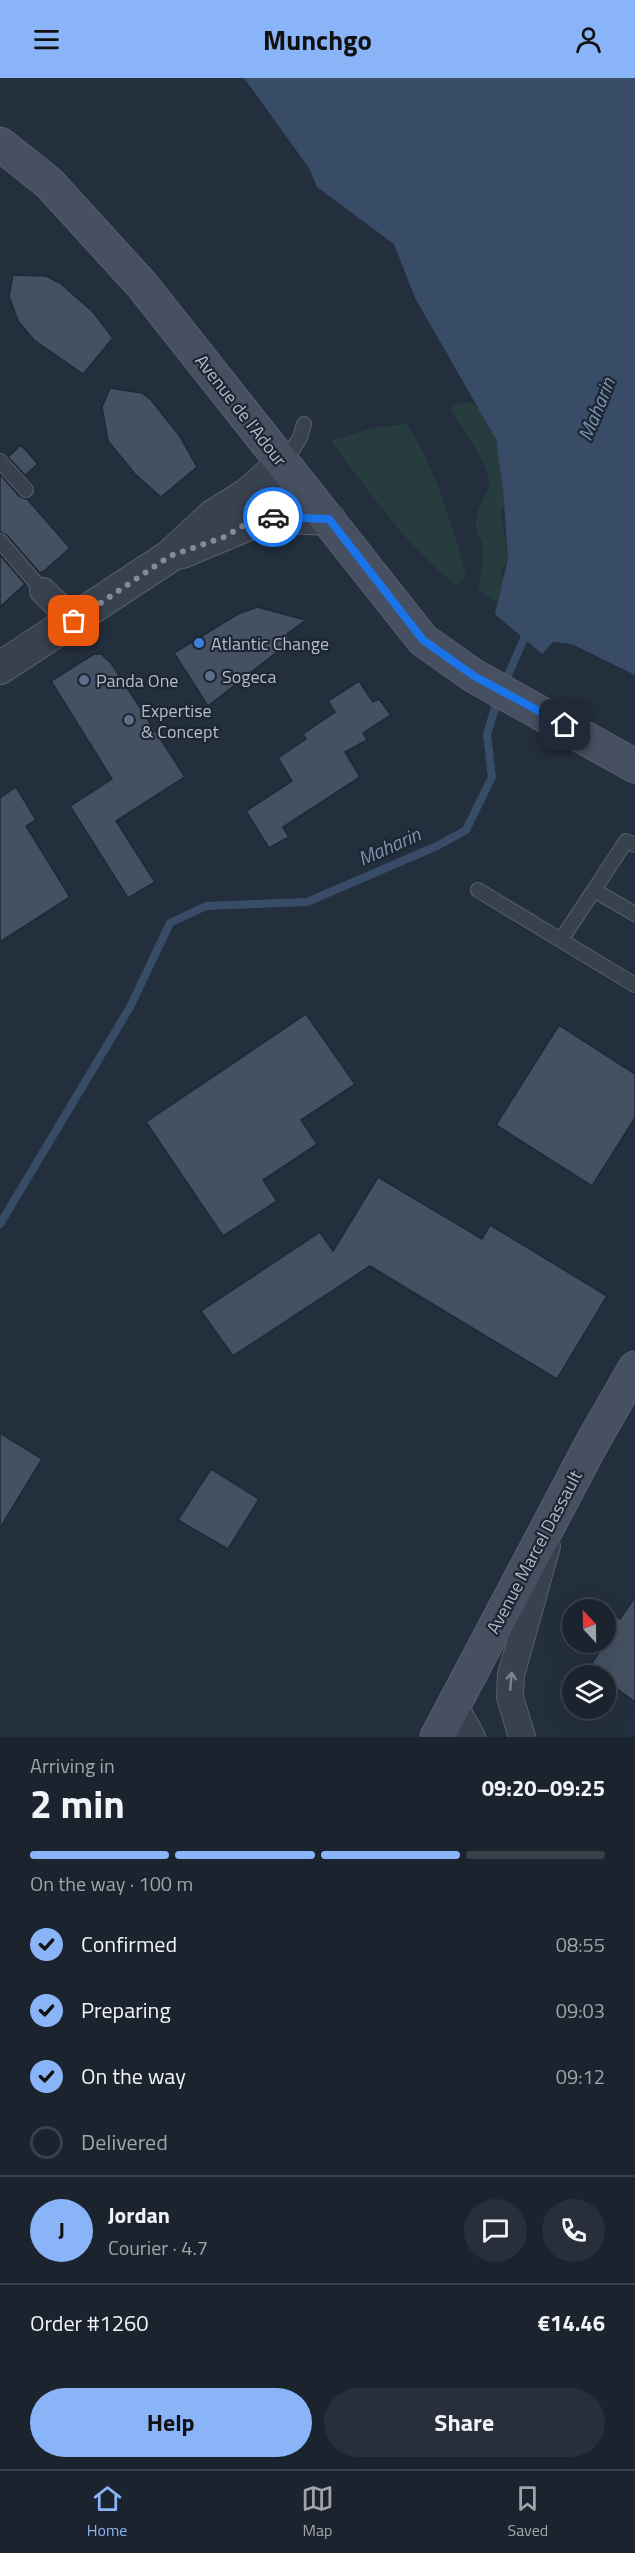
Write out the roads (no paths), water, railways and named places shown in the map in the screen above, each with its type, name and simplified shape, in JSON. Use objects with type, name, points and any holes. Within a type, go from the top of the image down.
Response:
[{"type":"main road","name":"Avenue de l'Adour","points":[[0,144],[49,183],[142,285],[423,640],[474,676],[635,766]]},
{"type":"main road","name":"Avenue Marcel Dassault","points":[[437,1737],[556,1510],[635,1368]]},
{"type":"street","points":[[0,668],[170,556],[213,516],[248,494],[283,463]]},
{"type":"street","points":[[170,556],[224,537],[246,524],[268,516],[329,519]]},
{"type":"street","points":[[43,591],[74,621]]},
{"type":"street","points":[[522,1737],[510,1697],[511,1675],[556,1510]]},
{"type":"street","points":[[453,1703],[472,1737]]},
{"type":"lane","points":[[283,463],[300,438],[304,424]]},
{"type":"lane","points":[[0,461],[26,490]]},
{"type":"lane","points":[[0,542],[43,591]]},
{"type":"lane","points":[[561,940],[627,841],[635,845]]},
{"type":"lane","points":[[478,890],[635,985]]},
{"type":"lane","points":[[594,890],[635,914]]},
{"type":"water","points":[[244,78],[635,78],[635,675],[572,644],[553,642],[542,654],[495,614],[508,559],[503,489],[496,439],[415,298],[394,244],[317,187],[309,168]]},
{"type":"waterway","name":"Maharin","points":[[504,684],[527,632]]},
{"type":"waterway","name":"Maharin","points":[[0,1224],[130,1007],[170,923],[206,906],[307,902],[437,846],[466,830],[492,777],[487,734],[498,698]]},
{"type":"place","name":"Atlantic Change","points":[[199,643]]},
{"type":"place","name":"Sogeca","points":[[210,676]]},
{"type":"place","name":"Panda One","points":[[84,680]]},
{"type":"place","name":"Expertise & Concept","points":[[129,720]]}]
